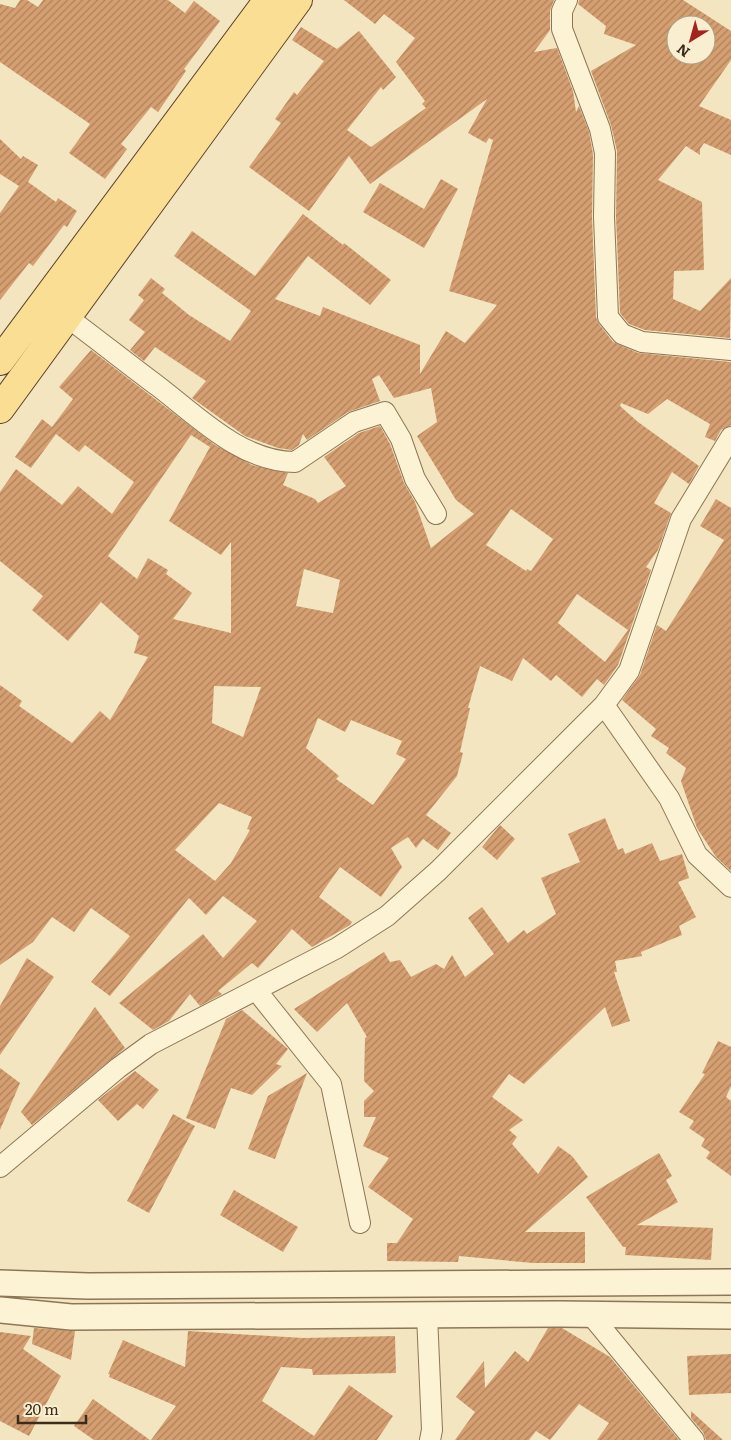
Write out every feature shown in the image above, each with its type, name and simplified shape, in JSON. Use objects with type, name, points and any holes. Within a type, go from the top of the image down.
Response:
[{"type":"main road","points":[[0,361],[268,0]]},
{"type":"main road","points":[[0,409],[298,0]]},
{"type":"street","points":[[567,0],[562,11],[562,30],[600,130],[605,153],[604,217],[608,316],[622,334],[642,342],[731,350]]},
{"type":"street","points":[[67,317],[218,432],[250,451],[267,458],[295,462],[354,422],[385,412],[401,439],[415,479],[436,514]]},
{"type":"street","points":[[0,1167],[118,1068],[151,1044],[337,948],[387,916],[438,871],[604,705],[629,671],[681,519],[731,437]]},
{"type":"street","points":[[604,705],[669,798],[697,855],[731,887]]},
{"type":"street","points":[[256,990],[331,1084],[360,1223]]},
{"type":"street","points":[[0,1282],[88,1286],[731,1282]]},
{"type":"street","points":[[0,1310],[71,1317],[731,1316]]},
{"type":"street","points":[[591,1315],[694,1440]]},
{"type":"street","points":[[427,1316],[432,1430],[430,1440]]},
{"type":"building","points":[[20,0],[27,0],[38,7],[43,0],[168,0],[185,13],[194,1],[220,21],[184,69],[186,71],[158,112],[151,107],[121,144],[127,149],[105,179],[69,153],[90,124],[0,62],[0,4],[15,8]]},
{"type":"building","points":[[344,0],[554,0],[550,11],[550,30],[534,52],[557,48],[573,91],[576,112],[579,106],[589,132],[593,154],[592,217],[596,317],[613,342],[638,353],[731,362],[731,425],[721,430],[715,441],[705,437],[710,424],[667,399],[648,414],[621,403],[620,406],[638,422],[699,466],[689,484],[672,472],[654,503],[671,513],[658,550],[646,567],[651,570],[618,665],[604,685],[597,679],[582,697],[556,675],[551,681],[523,658],[512,681],[480,666],[468,708],[470,708],[460,752],[463,753],[457,776],[426,815],[451,833],[438,850],[423,839],[416,848],[408,837],[391,848],[402,867],[381,897],[340,867],[319,897],[352,922],[350,925],[312,947],[292,929],[258,968],[252,963],[218,991],[222,994],[200,1006],[190,994],[169,1021],[153,1030],[119,1003],[203,934],[223,958],[257,921],[223,896],[206,915],[189,898],[110,996],[91,982],[130,936],[91,908],[74,932],[52,917],[33,942],[0,965],[0,685],[22,701],[19,706],[72,743],[100,711],[110,720],[148,657],[134,653],[139,636],[101,602],[68,641],[32,610],[43,596],[0,561],[0,492],[16,469],[62,505],[78,486],[112,514],[134,482],[85,445],[79,452],[56,434],[31,468],[15,457],[42,419],[52,427],[73,399],[59,387],[91,350],[215,445],[252,465],[288,473],[283,485],[315,499],[318,503],[346,486],[324,457],[359,433],[380,426],[390,444],[404,483],[415,502],[431,548],[474,514],[456,500],[417,436],[437,422],[431,388],[394,398],[379,375],[372,379],[380,401],[348,412],[307,440],[303,434],[299,445],[292,450],[278,448],[245,436],[192,398],[206,381],[155,347],[144,361],[130,350],[145,332],[129,320],[144,300],[138,295],[151,278],[165,289],[162,293],[189,315],[230,341],[251,311],[174,256],[192,231],[255,276],[303,214],[391,280],[370,305],[308,256],[275,299],[320,316],[323,307],[420,345],[420,374],[446,331],[465,343],[497,305],[449,291],[493,140],[489,138],[486,143],[468,133],[487,99],[370,184],[349,156],[309,211],[249,167],[281,123],[275,119],[294,92],[297,95],[324,61],[292,40],[301,27],[337,49],[359,31],[396,77],[383,90],[381,87],[347,130],[371,147],[426,108],[422,104],[425,101],[396,62],[415,38],[384,14],[375,24]],"holes":[[[191,435],[210,447],[169,521],[221,555],[231,542],[231,633],[173,619],[192,593],[166,574],[168,570],[148,558],[137,579],[108,556]],[[511,509],[553,539],[531,571],[527,569],[526,571],[486,545]],[[304,569],[340,580],[333,613],[296,606]],[[577,594],[628,630],[605,662],[558,623]],[[214,686],[261,687],[243,737],[212,723]],[[318,718],[345,732],[351,720],[402,741],[396,754],[406,759],[373,805],[336,779],[339,776],[306,748]],[[219,803],[252,817],[247,829],[250,830],[231,863],[215,881],[175,850]]]},
{"type":"building","points":[[579,0],[683,0],[706,15],[666,15],[666,65],[716,65],[716,21],[731,31],[731,60],[699,106],[731,120],[731,155],[704,143],[700,149],[700,155],[686,146],[658,180],[702,202],[704,270],[674,271],[673,299],[700,311],[731,278],[730,338],[645,330],[629,324],[620,313],[616,217],[617,151],[611,125],[591,71],[636,45],[604,34],[606,26],[578,4]]},
{"type":"building","points":[[0,139],[21,159],[23,156],[38,165],[28,182],[56,202],[58,198],[77,211],[67,227],[64,225],[33,266],[29,263],[0,300],[0,213],[19,186],[0,174]]},
{"type":"building","points":[[441,179],[458,189],[424,248],[363,212],[380,183],[424,209]]},
{"type":"building","points":[[716,499],[731,508],[731,871],[716,857],[697,828],[681,781],[686,768],[666,753],[669,748],[651,736],[656,729],[622,700],[640,675],[657,625],[666,631],[724,540],[700,526]]},
{"type":"building","points":[[605,818],[618,850],[623,848],[625,854],[652,843],[660,861],[682,854],[689,878],[678,882],[696,917],[679,926],[682,935],[641,952],[642,956],[615,961],[617,972],[614,972],[630,1021],[612,1027],[605,1007],[524,1084],[509,1074],[492,1097],[523,1120],[509,1130],[517,1137],[512,1144],[538,1174],[558,1146],[572,1156],[588,1177],[525,1232],[585,1232],[585,1263],[533,1263],[459,1256],[458,1262],[387,1261],[387,1243],[397,1243],[413,1219],[368,1187],[389,1158],[363,1146],[376,1117],[364,1117],[364,1101],[374,1091],[364,1081],[365,1038],[367,1037],[347,1003],[317,1032],[294,1009],[384,952],[390,962],[400,960],[411,977],[436,964],[444,969],[452,955],[465,977],[494,954],[468,918],[482,907],[508,943],[524,930],[527,934],[556,914],[541,878],[580,862],[568,834]]},
{"type":"building","points":[[500,825],[515,839],[497,860],[482,847]]},
{"type":"building","points":[[27,958],[54,977],[0,1055],[0,1006]]},
{"type":"building","points":[[95,1007],[125,1048],[32,1125],[21,1112]]},
{"type":"building","points":[[242,1010],[288,1049],[276,1064],[282,1066],[252,1095],[231,1088],[215,1129],[186,1118],[226,1019]]},
{"type":"building","points":[[718,1041],[731,1047],[731,1086],[726,1097],[731,1101],[731,1176],[706,1158],[710,1152],[701,1146],[705,1139],[689,1128],[694,1121],[679,1112],[705,1074],[702,1073]]},
{"type":"building","points":[[0,1068],[20,1083],[0,1130]]},
{"type":"building","points":[[135,1071],[159,1090],[143,1109],[137,1104],[118,1121],[98,1100]]},
{"type":"building","points":[[307,1073],[275,1159],[248,1149],[268,1096]]},
{"type":"building","points":[[173,1114],[195,1126],[149,1213],[127,1201]]},
{"type":"building","points":[[659,1153],[672,1176],[666,1180],[678,1202],[637,1225],[713,1228],[711,1260],[625,1255],[626,1247],[623,1247],[586,1197]]},
{"type":"building","points":[[234,1190],[298,1227],[283,1252],[220,1215]]},
{"type":"building","points":[[34,1328],[75,1331],[71,1360],[32,1344]]},
{"type":"building","points":[[548,1328],[562,1328],[610,1357],[679,1440],[597,1440],[609,1423],[579,1404],[550,1440],[536,1431],[529,1440],[455,1440],[475,1412],[456,1397],[484,1361],[485,1388],[515,1351],[528,1362]]},
{"type":"building","points":[[188,1331],[303,1338],[395,1336],[396,1373],[313,1375],[312,1369],[281,1367],[262,1401],[314,1436],[349,1385],[393,1416],[377,1440],[151,1440],[176,1406],[109,1377],[110,1374],[108,1374],[123,1340],[185,1367]]},
{"type":"building","points":[[0,1332],[31,1336],[23,1349],[61,1376],[29,1436],[0,1421]]},
{"type":"building","points":[[731,1354],[731,1393],[689,1395],[687,1356]]},
{"type":"building","points":[[93,1399],[150,1440],[94,1440],[74,1426]]},
{"type":"building","points":[[691,1411],[723,1440],[706,1440],[703,1432],[691,1418]]}]
